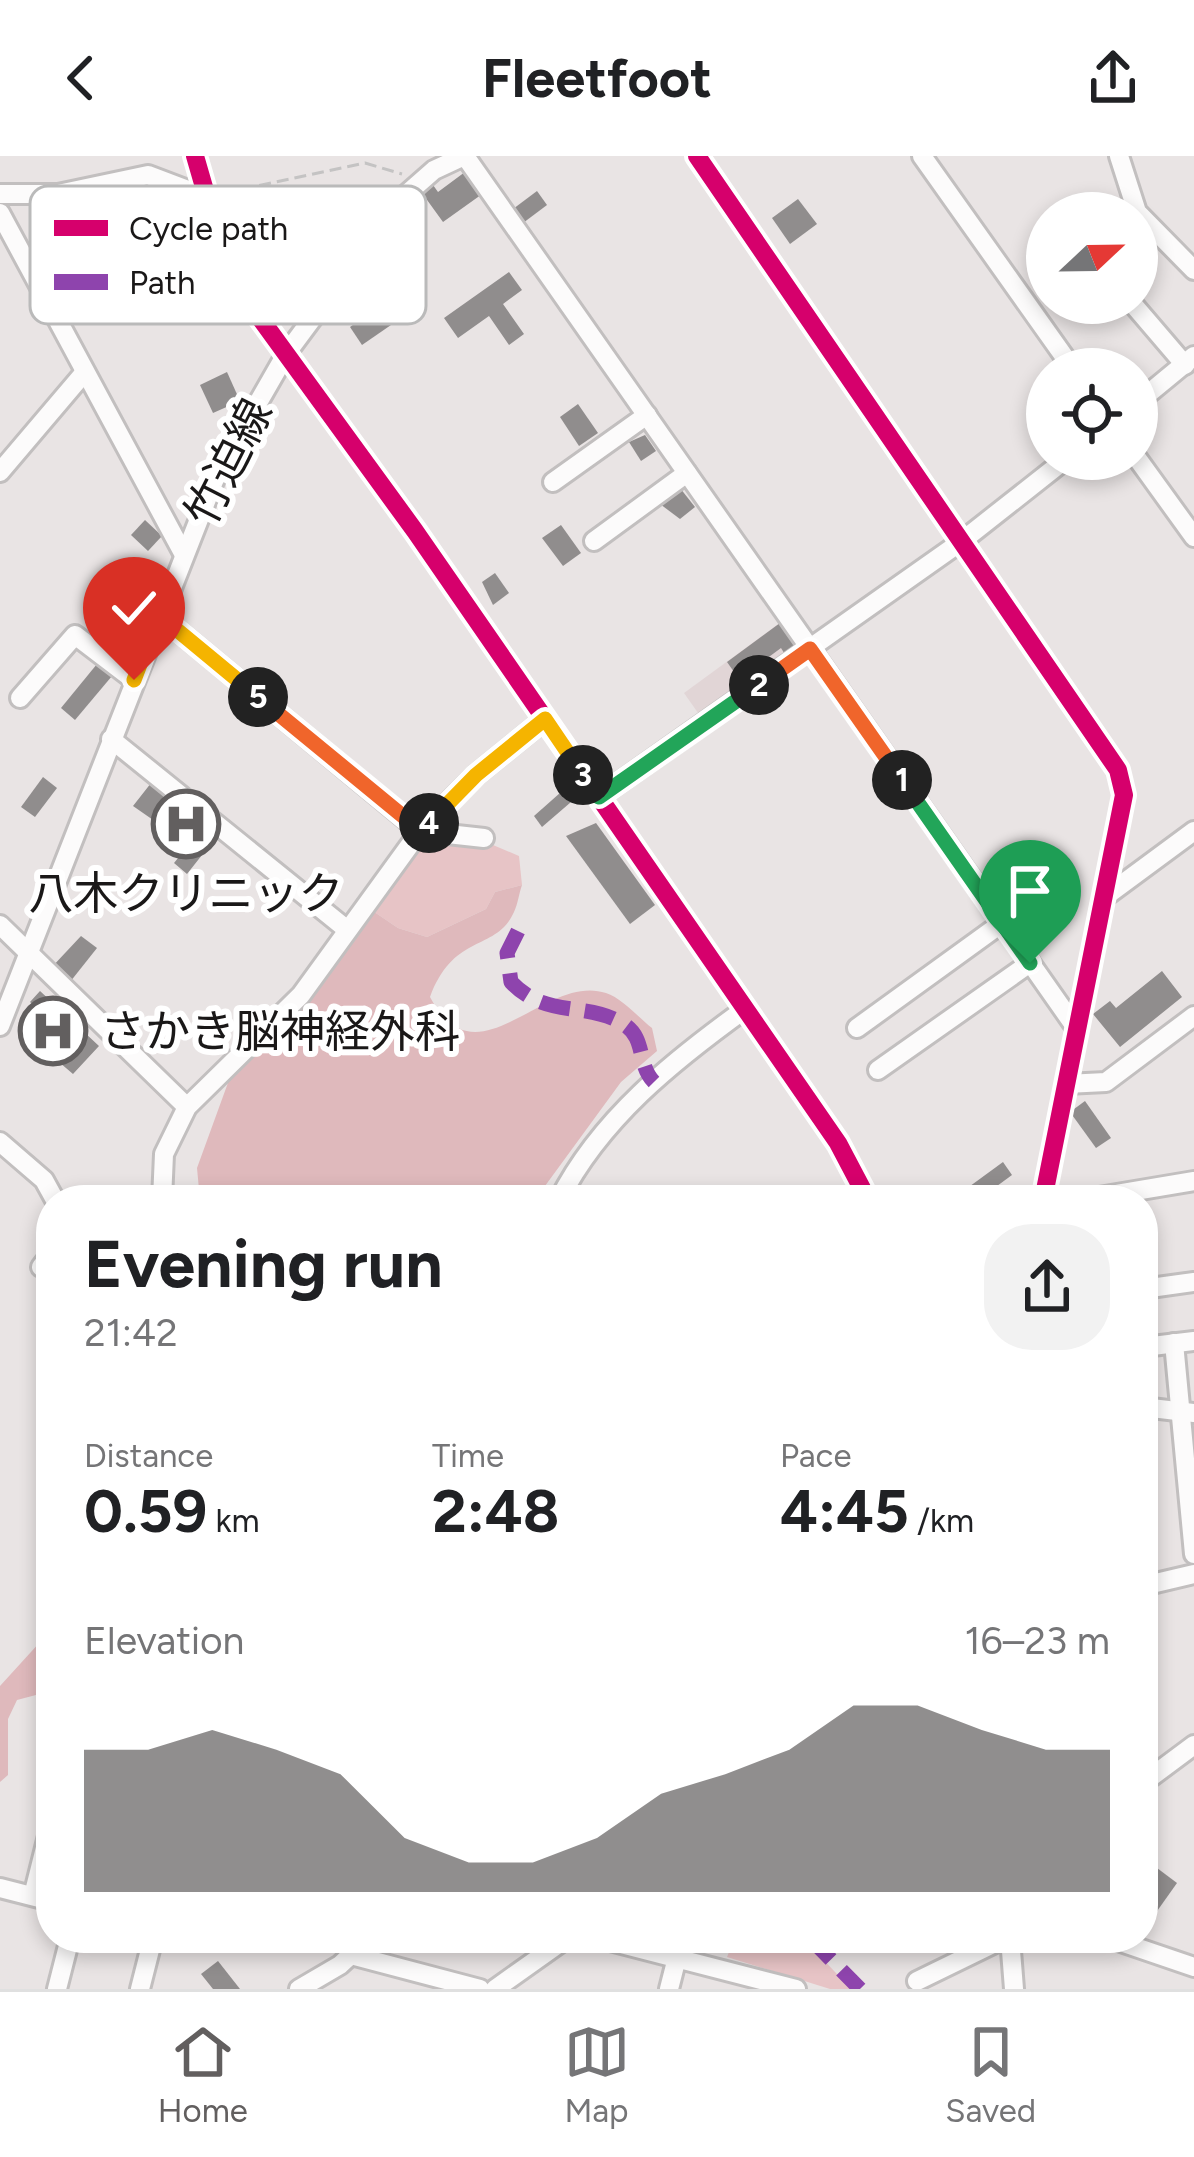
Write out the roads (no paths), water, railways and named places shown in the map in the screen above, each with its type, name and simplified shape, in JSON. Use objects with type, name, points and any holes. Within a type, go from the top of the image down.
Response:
[{"type":"street","points":[[195,156],[203,186]]},
{"type":"street","points":[[464,156],[1076,1028]]},
{"type":"street","name":"竹迫線","points":[[416,186],[464,156]]},
{"type":"street","points":[[697,156],[1118,770],[1124,795],[1046,1185]]},
{"type":"street","points":[[922,156],[1058,348]]},
{"type":"street","points":[[1119,156],[1127,194],[1138,212],[1194,270]]},
{"type":"street","points":[[96,186],[148,175],[177,186]]},
{"type":"street","points":[[0,213],[30,270]]},
{"type":"street","points":[[58,324],[183,554]]},
{"type":"street","points":[[266,324],[838,1143],[860,1185]]},
{"type":"street","name":"竹迫線","points":[[0,1026],[216,476],[286,354],[309,324]]},
{"type":"street","points":[[1153,324],[1189,360],[1158,386]]},
{"type":"street","points":[[0,472],[84,373]]},
{"type":"street","points":[[553,482],[646,416]]},
{"type":"street","points":[[595,541],[687,473]]},
{"type":"street","points":[[599,797],[962,541],[1039,480]]},
{"type":"street","points":[[1153,480],[1194,537]]},
{"type":"street","points":[[159,615],[421,831],[484,838]]},
{"type":"street","points":[[20,698],[75,634],[134,680]]},
{"type":"street","points":[[163,1185],[164,1154],[187,1107],[301,995],[345,928],[421,831],[476,775],[545,719]]},
{"type":"street","points":[[111,740],[345,928]]},
{"type":"street","points":[[1106,896],[1194,831]]},
{"type":"street","points":[[857,1028],[1002,923]]},
{"type":"street","points":[[0,926],[187,1107]]},
{"type":"street","points":[[878,1070],[1030,963]]},
{"type":"street","points":[[570,1185],[610,1126],[650,1091],[658,1072],[745,1010]]},
{"type":"street","points":[[1066,1084],[1106,1082],[1194,1016]]},
{"type":"street","points":[[0,1142],[47,1185]]},
{"type":"street","points":[[1158,1187],[1194,1181]]},
{"type":"street","points":[[1158,1287],[1194,1282]]},
{"type":"street","points":[[1184,1342],[1194,1554]]},
{"type":"street","points":[[1158,1582],[1194,1574]]},
{"type":"street","points":[[1158,1773],[1194,1745]]},
{"type":"street","points":[[0,1888],[36,1897]]},
{"type":"street","points":[[57,1989],[66,1953]]},
{"type":"street","points":[[140,1989],[149,1953]]},
{"type":"street","points":[[298,1989],[344,1953]]},
{"type":"street","points":[[370,1953],[480,1989]]},
{"type":"street","points":[[495,1989],[546,1953]]},
{"type":"street","points":[[669,1989],[678,1953]]},
{"type":"street","points":[[693,1953],[796,1989]]},
{"type":"street","points":[[916,1981],[974,1953]]},
{"type":"street","points":[[1011,1953],[1014,1989]]},
{"type":"street","points":[[1153,1953],[1194,1967]]},
{"type":"place","name":"八木クリニック","points":[[186,824]]},
{"type":"place","name":"さかき脳神経外科","points":[[53,1031]]}]
